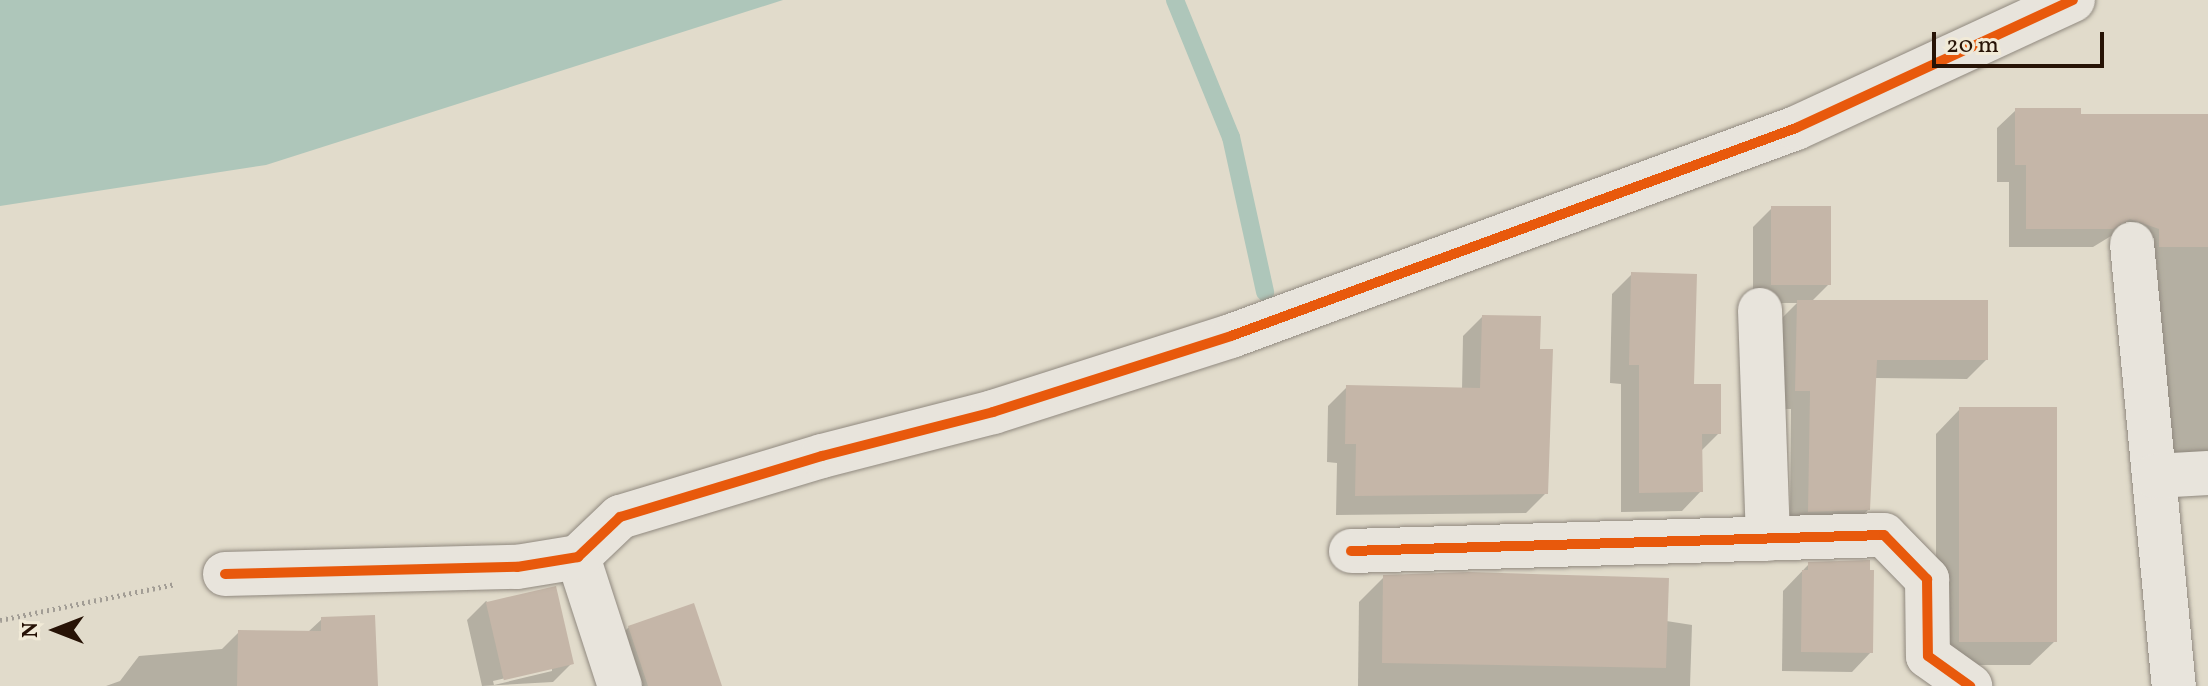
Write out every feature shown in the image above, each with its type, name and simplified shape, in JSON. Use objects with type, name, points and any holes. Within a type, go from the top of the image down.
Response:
[{"type":"street","points":[[225,574],[517,567],[578,557],[620,517],[822,456],[993,412],[1231,336],[1796,128],[2073,0]]},
{"type":"street","points":[[2132,244],[2174,686]]},
{"type":"street","points":[[1760,310],[1768,539]]},
{"type":"street","points":[[2155,476],[2208,473]]},
{"type":"street","points":[[1351,551],[1884,535],[1927,579],[1928,656],[1970,686]]},
{"type":"street","points":[[578,557],[620,686]]},
{"type":"path","points":[[0,620],[225,574]]},
{"type":"shaded area","points":[[0,0],[783,0],[266,165],[0,206]]},
{"type":"building","points":[[2015,108],[2081,108],[2081,114],[2208,114],[2208,247],[2159,247],[2159,229],[2130,219],[2113,229],[2026,229],[2026,165],[2015,165]]},
{"type":"building","points":[[1771,206],[1831,206],[1831,285],[1771,285]]},
{"type":"building","points":[[1631,272],[1697,274],[1694,384],[1721,384],[1721,434],[1702,434],[1703,492],[1639,493],[1639,365],[1629,365]]},
{"type":"building","points":[[1797,300],[1988,300],[1988,360],[1877,360],[1870,510],[1808,512],[1810,391],[1795,391]]},
{"type":"building","points":[[1482,315],[1541,316],[1540,349],[1553,349],[1548,494],[1355,496],[1356,444],[1345,444],[1346,385],[1480,388]]},
{"type":"building","points":[[1959,407],[2057,407],[2057,642],[1959,642]]},
{"type":"building","points":[[1870,560],[1870,570],[1874,570],[1873,653],[1801,652],[1802,570],[1808,570],[1808,562]]},
{"type":"building","points":[[1469,572],[1669,578],[1666,668],[1382,663],[1383,575]]},
{"type":"building","points":[[556,586],[574,664],[504,680],[486,602]]},
{"type":"building","points":[[694,603],[722,686],[648,686],[628,626]]},
{"type":"building","points":[[375,615],[378,686],[237,686],[238,630],[321,631],[321,617]]},
{"type":"waterway","points":[[1175,0],[1231,137],[1265,292]]},
{"type":"cycle path","points":[[225,574],[517,567],[578,557],[620,517],[822,456],[993,412],[1231,336],[1796,128],[2073,0]]},
{"type":"cycle path","points":[[1351,551],[1884,535],[1927,579],[1928,656],[1970,686]]}]
